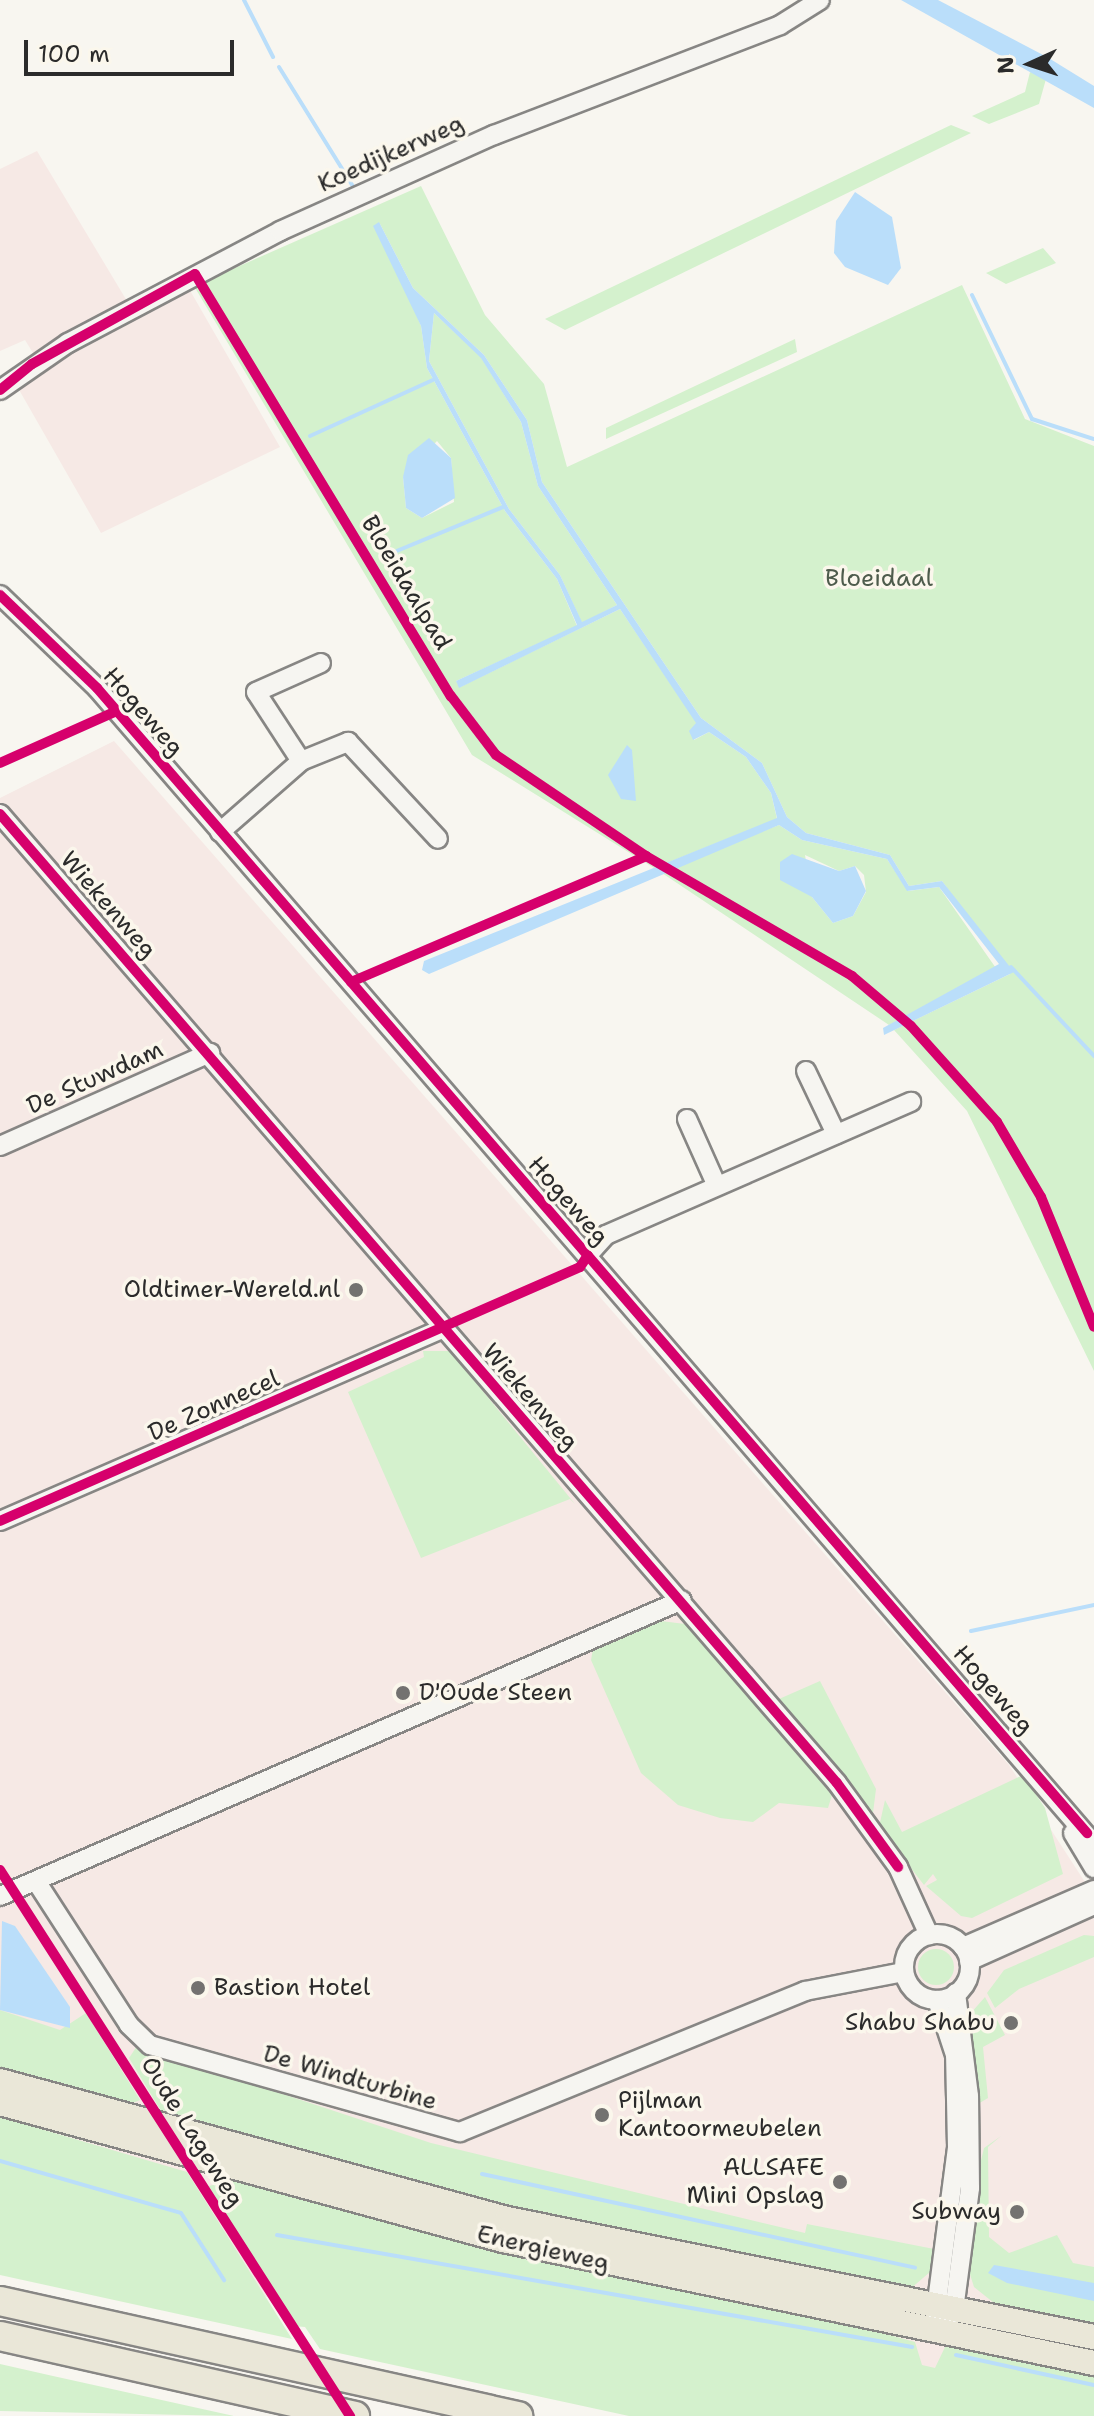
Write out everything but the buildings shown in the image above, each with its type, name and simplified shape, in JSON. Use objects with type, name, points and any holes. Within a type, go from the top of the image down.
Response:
[{"type":"highway","points":[[0,2301],[518,2416]]},
{"type":"highway","points":[[0,2336],[355,2416]]},
{"type":"main road","name":"Energieweg","points":[[0,2081],[135,2121],[538,2227],[1094,2337]]},
{"type":"main road","name":"Energieweg","points":[[0,2103],[151,2148],[596,2262],[1094,2363]]},
{"type":"street","name":"Koedijkerweg","points":[[0,390],[68,343],[293,225],[494,135],[780,25],[820,0]]},
{"type":"street","name":"Hogeweg","points":[[0,595],[69,656],[1040,1775],[1094,1844]]},
{"type":"street","points":[[301,761],[256,692],[321,663]]},
{"type":"street","points":[[220,832],[301,761],[348,742],[438,839]]},
{"type":"street","name":"Wiekenweg","points":[[0,814],[682,1600],[860,1814],[898,1867],[929,1935]]},
{"type":"street","name":"De Stuwdam","points":[[0,1146],[210,1053]]},
{"type":"street","points":[[806,1071],[836,1134]]},
{"type":"street","points":[[588,1255],[600,1238],[911,1102]]},
{"type":"street","points":[[687,1119],[717,1186]]},
{"type":"street","name":"De Zonnecel","points":[[0,1521],[443,1328]]},
{"type":"street","points":[[0,1896],[682,1600]]},
{"type":"street","name":"Hogeweg","points":[[1040,1775],[1094,1868]]},
{"type":"street","name":"De Windturbine","points":[[36,1881],[129,2025],[150,2045],[460,2132],[805,1991],[904,1972]]},
{"type":"street","points":[[935,2332],[944,2308],[971,2150],[956,1993],[966,1954],[1094,1890]]},
{"type":"street","points":[[956,1993],[937,2000],[916,1992],[904,1972],[907,1953],[929,1935],[966,1954],[1094,1905]]},
{"type":"street","points":[[937,2000],[955,2055],[957,2147],[944,2308]]},
{"type":"shaded area","points":[[37,151],[136,316],[188,287],[280,447],[101,533],[18,388],[43,369],[25,340],[0,351],[0,169]]},
{"type":"shaded area","points":[[114,741],[1009,1765],[1094,1896],[1094,2416],[288,2302],[0,2235],[0,798]]},
{"type":"green space","points":[[1030,72],[1046,79],[1039,104],[989,124],[972,116],[1025,92]]},
{"type":"green space","points":[[951,125],[971,133],[565,330],[545,319]]},
{"type":"green space","name":"Bloeidaal","points":[[421,186],[485,315],[544,384],[567,467],[962,285],[1025,419],[1094,446],[1094,1371],[967,1111],[894,1030],[1010,974],[942,881],[909,886],[890,855],[806,833],[787,817],[762,763],[701,718],[542,482],[527,420],[484,355],[413,288],[379,222],[421,326],[427,368],[505,511],[557,579],[577,626],[456,681],[460,687],[620,609],[697,723],[694,740],[709,732],[746,757],[771,793],[777,819],[654,868],[472,755],[194,286]],"holes":[[[437,441],[451,458],[454,502],[422,518],[406,508],[403,477]]]},
{"type":"green space","points":[[1043,248],[1056,263],[1006,284],[986,273]]},
{"type":"green space","points":[[434,313],[481,357],[521,422],[538,486],[617,605],[582,623],[560,575],[509,509],[429,361]]},
{"type":"green space","points":[[795,339],[797,352],[606,439],[606,428]]},
{"type":"green space","points":[[779,825],[802,840],[887,859],[908,891],[939,887],[998,971],[889,1025],[659,871]],"holes":[[[805,855],[839,871],[855,866],[864,875],[866,892],[853,916],[833,923],[812,897]]]},
{"type":"green space","points":[[423,1351],[450,1351],[575,1504],[570,1499],[421,1558],[348,1392],[424,1357]]},
{"type":"green space","points":[[661,1621],[685,1624],[832,1795],[828,1808],[779,1803],[753,1822],[720,1818],[678,1805],[641,1773],[591,1660],[593,1649]]},
{"type":"green space","points":[[820,1681],[876,1789],[873,1813],[779,1699]]},
{"type":"green space","points":[[1023,1775],[1045,1808],[1063,1874],[972,1918],[961,1916],[926,1886],[937,1880],[933,1874],[924,1885],[879,1827],[885,1800],[902,1832]]},
{"type":"green space","points":[[1084,1935],[1094,1936],[1094,1957],[1019,1989],[995,2008],[987,1993],[1004,1970]]},
{"type":"green space","points":[[936,1949],[949,1954],[954,1967],[949,1980],[936,1985],[923,1980],[918,1967],[923,1954]]},
{"type":"green space","points":[[985,1997],[1005,2035],[983,2047],[988,2098],[978,2104],[970,2014]]},
{"type":"green space","points":[[0,2010],[60,2030],[86,2013],[140,2100],[126,2106],[0,2071]]},
{"type":"green space","points":[[137,2046],[431,2143],[805,2233],[807,2224],[934,2249],[930,2272],[909,2290],[544,2220],[163,2114],[129,2058]]},
{"type":"green space","points":[[0,2117],[187,2172],[292,2339],[0,2275]]},
{"type":"green space","points":[[1001,2136],[988,2147],[989,2237],[1009,2253],[1057,2235],[1073,2263],[1094,2267],[1094,2324],[994,2303],[974,2287],[968,2268],[974,2190],[984,2148]]},
{"type":"green space","points":[[237,2180],[831,2319],[915,2342],[922,2365],[935,2368],[945,2347],[955,2344],[1094,2372],[1094,2416],[629,2416],[320,2349],[305,2327],[293,2326],[208,2186]]},
{"type":"green space","points":[[0,2364],[53,2376],[234,2416],[0,2411]]},
{"type":"water","points":[[901,0],[938,0],[1047,57],[1094,86],[1094,108]]},
{"type":"water","points":[[855,192],[892,217],[901,268],[888,285],[845,267],[834,253],[836,221]]},
{"type":"water","points":[[379,222],[413,288],[484,355],[527,420],[542,482],[701,718],[762,763],[787,817],[806,833],[890,855],[909,886],[942,881],[1014,972],[884,1035],[883,1028],[999,964],[939,887],[907,891],[887,859],[802,840],[779,825],[429,974],[422,970],[424,961],[777,818],[771,793],[746,757],[709,732],[693,740],[689,731],[696,723],[620,609],[459,688],[456,681],[577,625],[557,579],[505,511],[427,368],[421,326],[373,226]],"holes":[[[434,313],[481,358],[521,422],[538,486],[617,605],[582,622],[560,575],[509,509],[429,361]]]},
{"type":"water","points":[[429,438],[451,458],[455,498],[422,518],[406,508],[403,477],[408,455]]},
{"type":"water","points":[[627,745],[632,750],[636,801],[621,799],[608,775]]},
{"type":"water","points":[[792,854],[839,871],[855,866],[866,891],[853,916],[833,923],[812,897],[780,880],[780,862]]},
{"type":"water","points":[[2,1921],[15,1926],[70,2007],[70,2028],[0,2010]]},
{"type":"water","points":[[994,2265],[1094,2283],[1094,2301],[1007,2283],[988,2273]]},
{"type":"waterway","points":[[244,0],[273,57]]},
{"type":"waterway","points":[[279,67],[354,188]]},
{"type":"waterway","points":[[972,295],[1032,419],[1094,439]]},
{"type":"waterway","points":[[310,436],[433,380]]},
{"type":"waterway","points":[[387,555],[503,507]]},
{"type":"waterway","points":[[1011,967],[1094,1056]]},
{"type":"waterway","points":[[971,1631],[1094,1605]]},
{"type":"waterway","points":[[0,2161],[181,2213],[224,2280]]},
{"type":"waterway","points":[[482,2174],[915,2268]]},
{"type":"waterway","points":[[277,2235],[912,2347]]},
{"type":"waterway","points":[[956,2355],[1094,2385]]},
{"type":"cycle path","name":"Bloeidaalpad","points":[[0,390],[32,364],[195,274],[451,696],[496,755],[646,856],[852,976],[911,1026],[997,1122],[1041,1197],[1094,1327]]},
{"type":"cycle path","points":[[0,595],[97,688],[1087,1833]]},
{"type":"cycle path","points":[[0,763],[117,711]]},
{"type":"cycle path","points":[[0,814],[837,1783],[898,1867]]},
{"type":"cycle path","points":[[351,982],[646,856]]},
{"type":"cycle path","points":[[0,1521],[580,1267],[588,1255]]},
{"type":"cycle path","name":"Oude Lageweg","points":[[0,1870],[350,2416]]},
{"type":"place","name":"Oldtimer-Wereld.nl","points":[[356,1290]]},
{"type":"place","name":"D'Oude Steen","points":[[403,1693]]},
{"type":"place","name":"Bastion Hotel","points":[[198,1988]]},
{"type":"place","name":"Shabu Shabu","points":[[1011,2023]]},
{"type":"place","name":"Pijlman Kantoormeubelen","points":[[602,2115]]},
{"type":"place","name":"ALLSAFE Mini Opslag","points":[[840,2182]]},
{"type":"place","name":"Subway","points":[[1017,2212]]}]
